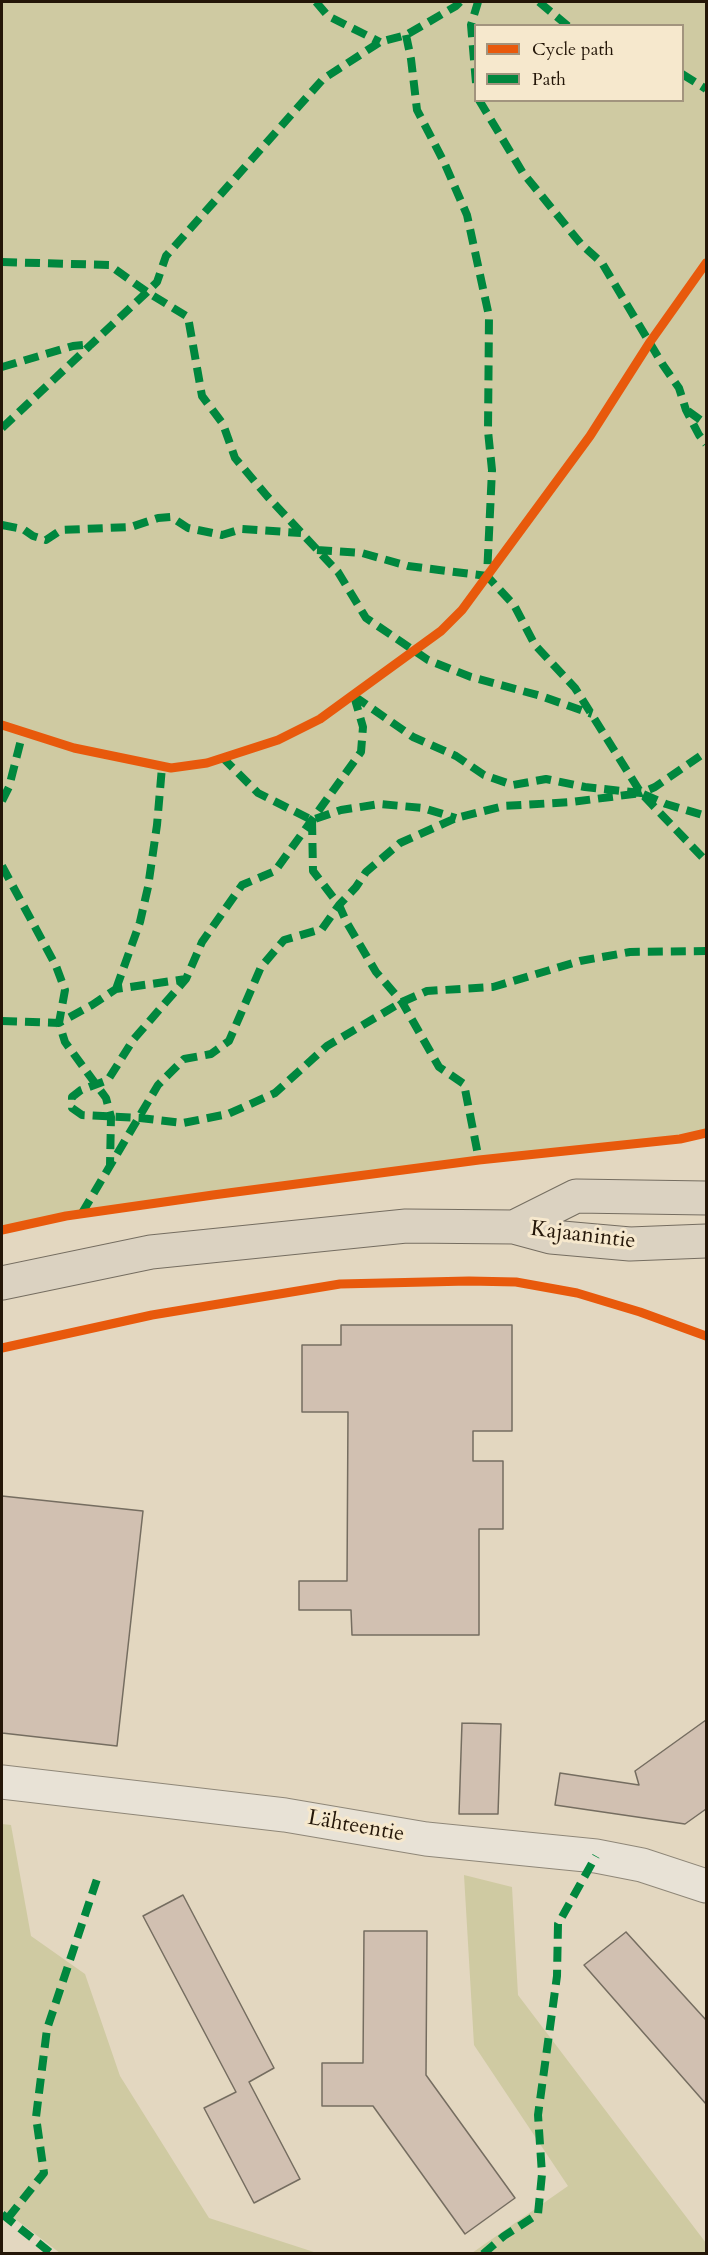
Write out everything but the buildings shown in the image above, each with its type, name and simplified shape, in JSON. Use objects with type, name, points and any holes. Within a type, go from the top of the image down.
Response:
[{"type":"main road","name":"Kajaanintie","points":[[514,1227],[576,1196],[706,1198]]},
{"type":"main road","points":[[2,1283],[151,1252],[406,1226],[514,1227]]},
{"type":"main road","name":"Kajaanintie","points":[[514,1227],[551,1237],[630,1244],[706,1241]]},
{"type":"street","name":"Lähteentie","points":[[2,1782],[285,1815],[426,1839],[596,1856],[642,1865],[706,1886]]},
{"type":"shaded area","points":[[2,2],[706,2],[706,1133],[680,1139],[479,1160],[66,1216],[2,1230]]},
{"type":"shaded area","points":[[2,1824],[11,1825],[31,1936],[85,1974],[120,2076],[209,2218],[317,2253],[60,2253],[2,2209]]},
{"type":"shaded area","points":[[464,1875],[512,1887],[518,1995],[706,2243],[706,2253],[472,2253],[568,2186],[474,2045]]},
{"type":"marked path","points":[[316,2],[328,16],[380,42]]},
{"type":"marked path","points":[[2,428],[157,282],[166,256],[323,79],[380,42],[406,35],[460,2]]},
{"type":"marked path","points":[[474,60],[471,25],[478,2]]},
{"type":"marked path","points":[[539,2],[566,24]]},
{"type":"marked path","points":[[406,35],[417,110],[444,162],[467,215],[489,316],[488,431],[492,470],[487,576],[514,605],[535,645],[575,688],[641,793],[706,861]]},
{"type":"marked path","points":[[684,75],[706,89]]},
{"type":"marked path","points":[[480,102],[523,173],[581,244],[602,263],[679,388],[686,410],[706,444]]},
{"type":"marked path","points":[[2,262],[109,265],[188,317],[202,396],[223,424],[235,458],[338,572],[366,618],[428,660],[471,677],[541,696],[592,714]]},
{"type":"marked path","points":[[2,367],[73,346],[93,344]]},
{"type":"marked path","points":[[688,411],[706,424]]},
{"type":"marked path","points":[[2,525],[23,529],[33,536],[46,540],[61,530],[131,527],[158,518],[171,517],[188,528],[222,535],[242,529],[301,533]]},
{"type":"marked path","points":[[317,550],[362,553],[408,566],[487,576]]},
{"type":"marked path","points":[[354,696],[363,727],[361,752],[275,871],[242,885],[202,942],[186,979],[133,1040],[108,1080],[81,1090],[72,1097],[72,1108],[82,1115],[183,1123],[228,1114],[275,1093],[327,1046],[402,1002],[427,991],[493,987],[580,961],[630,952],[706,951]]},
{"type":"marked path","points":[[354,696],[413,737],[456,756],[484,775],[513,785],[546,779],[585,787],[641,793],[655,787],[706,752]]},
{"type":"marked path","points":[[2,801],[9,787],[23,732]]},
{"type":"marked path","points":[[222,757],[258,793],[312,820],[341,810],[380,804],[423,808],[456,818]]},
{"type":"marked path","points":[[116,989],[140,922],[148,887],[162,767]]},
{"type":"marked path","points":[[82,1213],[158,1085],[184,1059],[211,1054],[229,1041],[261,967],[284,940],[322,929],[366,872],[400,843],[456,818],[504,806],[572,802],[641,793],[666,804],[706,816]]},
{"type":"marked path","points":[[312,820],[313,871],[339,905],[376,972],[402,1002],[439,1067],[464,1084],[479,1160]]},
{"type":"marked path","points":[[2,866],[56,966],[65,990],[59,1023],[65,1042],[106,1098],[111,1117],[110,1165]]},
{"type":"marked path","points":[[2,1021],[59,1023],[116,989],[186,979]]},
{"type":"marked path","points":[[483,2254],[504,2236],[538,2214],[542,2174],[538,2115],[557,1976],[558,1924],[596,1856]]},
{"type":"marked path","points":[[8,2218],[44,2173],[36,2117],[47,2029],[97,1879]]},
{"type":"marked path","points":[[2,2214],[52,2254]]},
{"type":"cycle path","points":[[2,725],[74,748],[171,768],[207,763],[278,740],[320,719],[441,631],[462,610],[590,436],[650,342],[706,263]]},
{"type":"cycle path","points":[[2,1230],[66,1216],[213,1195],[479,1160],[680,1139],[706,1133]]},
{"type":"cycle path","points":[[2,1348],[152,1315],[340,1284],[469,1281],[516,1282],[577,1293],[640,1312],[706,1336]]}]
